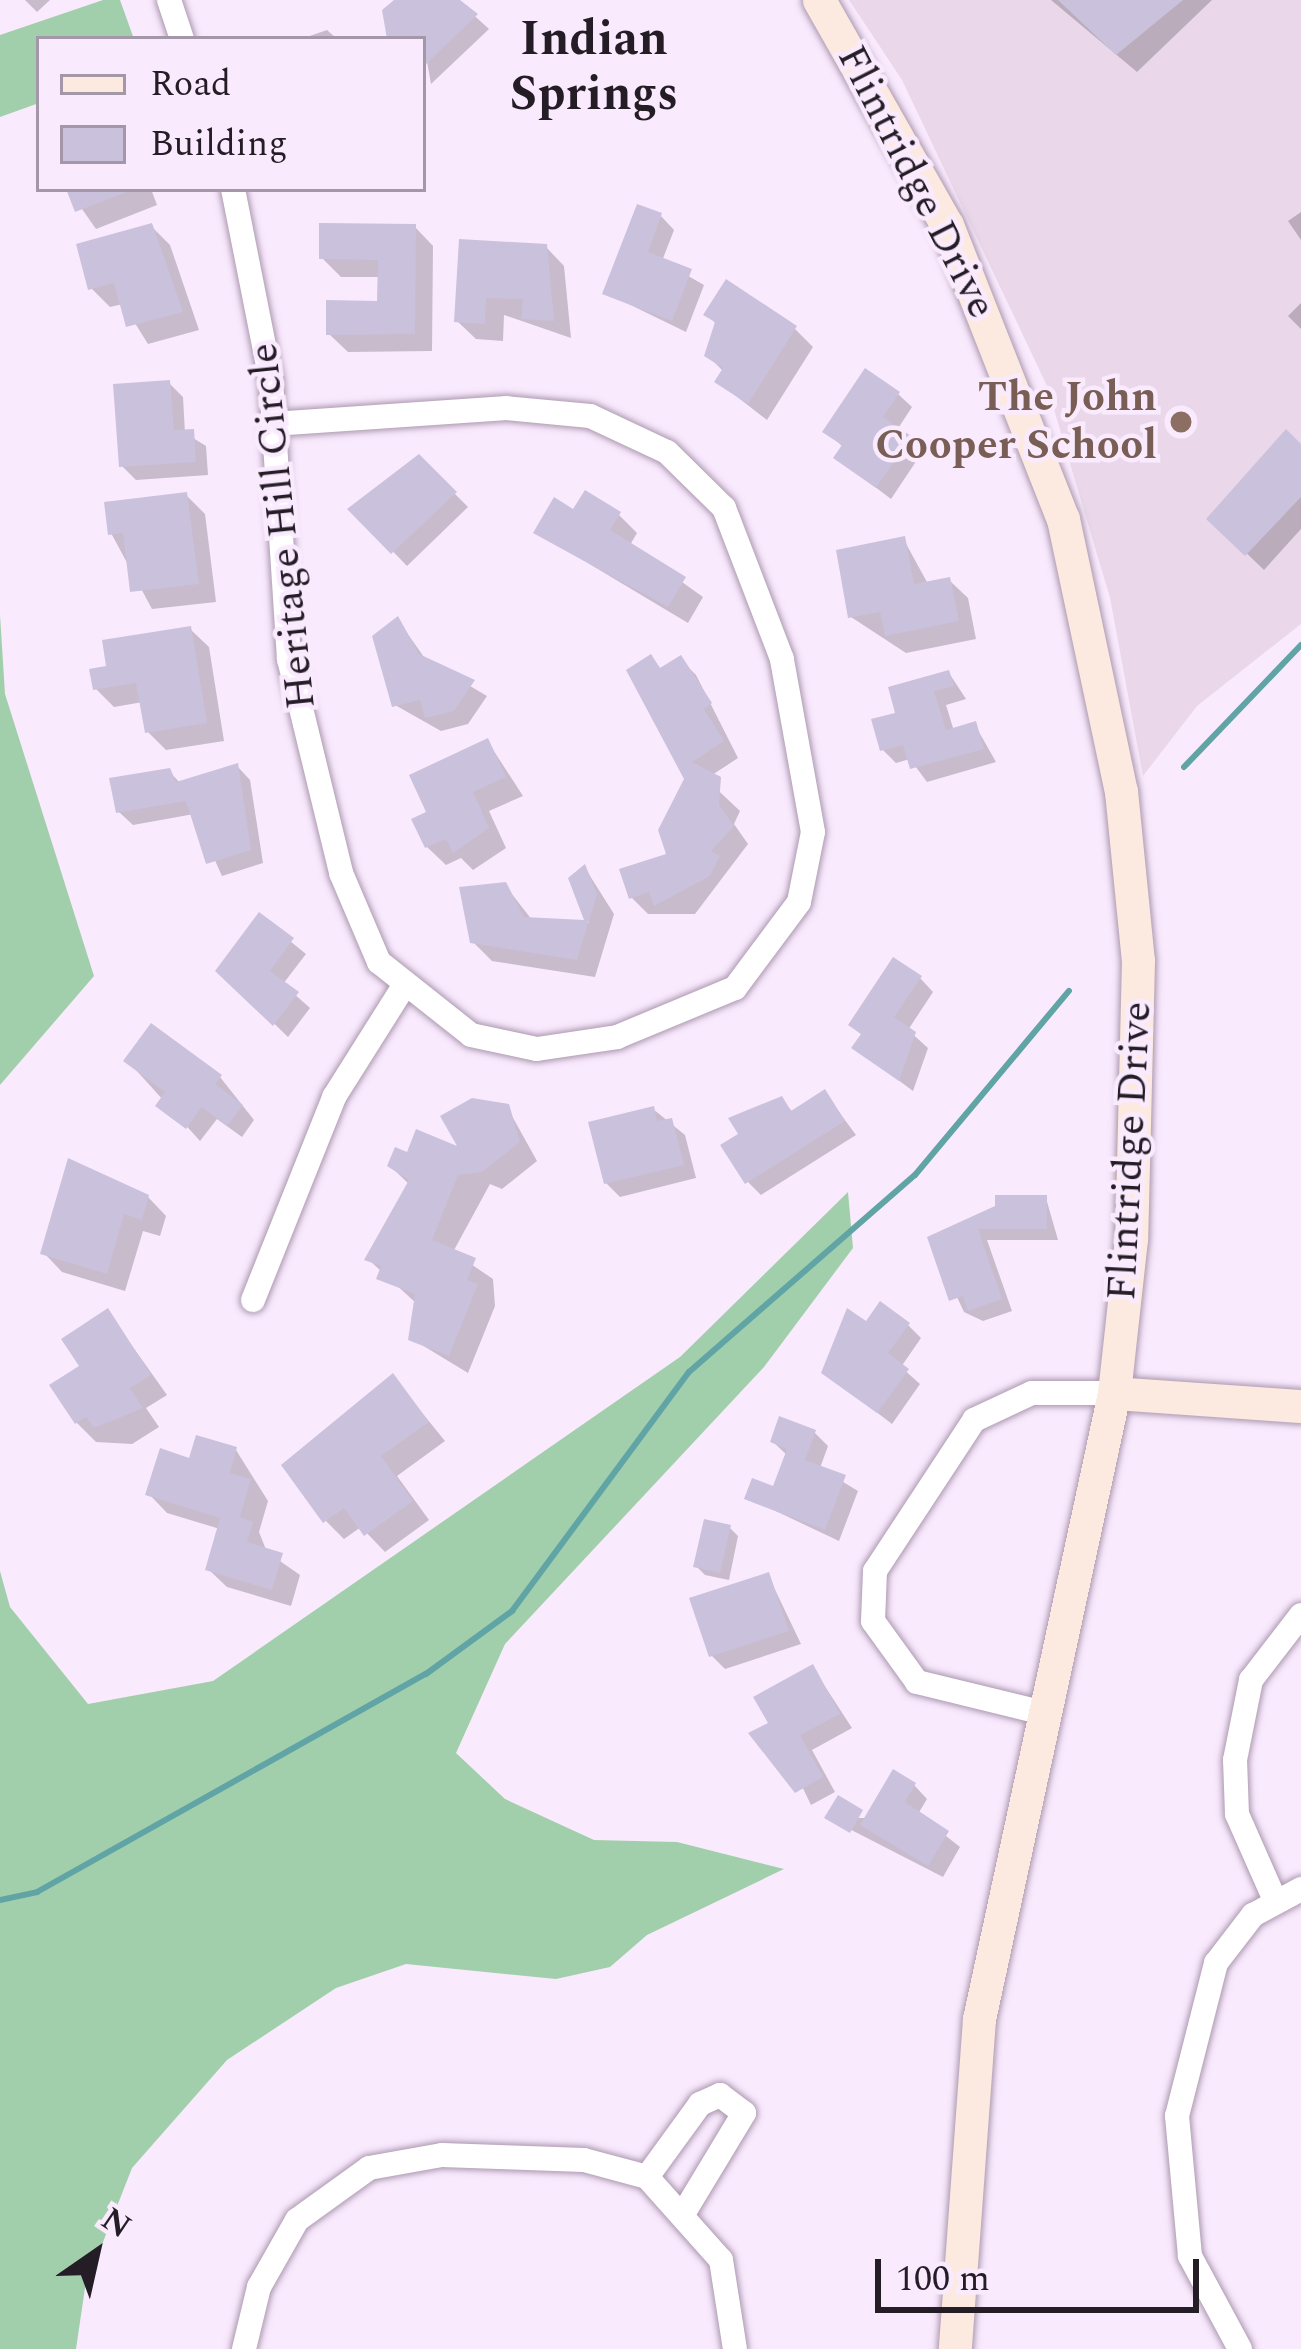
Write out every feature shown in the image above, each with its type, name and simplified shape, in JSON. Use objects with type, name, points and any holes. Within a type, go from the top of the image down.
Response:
[{"type":"street","points":[[168,0],[181,36]]},
{"type":"street","name":"Flintridge Drive","points":[[819,0],[926,184],[994,335],[1063,519],[1104,704],[1132,881],[1140,1025],[1114,1393],[1040,1712],[979,2019],[956,2349]]},
{"type":"street","name":"Heritage Hill Circle","points":[[234,192],[274,424],[304,736],[361,927],[402,989]]},
{"type":"street","points":[[254,1300],[334,1097],[402,989],[471,1035],[537,1049],[617,1037],[735,988],[782,934],[810,867],[810,794],[782,659],[724,508],[697,475],[629,431],[506,408],[274,424]]},
{"type":"street","points":[[1040,1712],[917,1682],[873,1621],[875,1571],[974,1420],[1032,1393],[1114,1393],[1301,1406]]},
{"type":"street","points":[[1274,1898],[1237,1814],[1234,1760],[1251,1680],[1301,1615]]},
{"type":"street","points":[[1234,2347],[1190,2256],[1177,2116],[1200,1994],[1274,1898],[1301,1889]]},
{"type":"street","points":[[647,2177],[700,2104],[720,2095],[744,2113],[686,2209]]},
{"type":"street","points":[[244,2349],[283,2241],[369,2168],[487,2156],[584,2160],[647,2177],[686,2209],[721,2260],[735,2349]]},
{"type":"shaded area","name":"The John Cooper School","points":[[849,0],[1301,0],[1301,624],[1197,706],[1143,776],[1110,598],[1047,386],[902,80]]},
{"type":"green space","points":[[103,0],[120,0],[133,36],[36,36],[36,104],[0,117],[0,35]]},
{"type":"green space","points":[[0,615],[5,694],[94,976],[0,1085]]},
{"type":"green space","points":[[848,1192],[853,1248],[764,1367],[505,1644],[456,1753],[505,1799],[594,1840],[677,1842],[784,1869],[647,1935],[610,1967],[556,1979],[406,1964],[336,1988],[227,2060],[132,2168],[85,2288],[76,2349],[0,2349],[0,1571],[10,1607],[88,1704],[213,1681],[680,1357]]},
{"type":"building","points":[[394,0],[460,0],[478,14],[426,64],[426,36],[386,36],[382,10]]},
{"type":"building","points":[[1058,0],[1183,0],[1116,55]]},
{"type":"building","points":[[67,192],[127,192],[75,212]]},
{"type":"building","points":[[637,204],[662,213],[648,252],[692,269],[672,321],[602,294]]},
{"type":"building","points":[[152,223],[183,312],[126,327],[114,283],[88,290],[76,244]]},
{"type":"building","points":[[319,223],[416,224],[415,334],[326,335],[326,300],[377,301],[378,260],[319,259]]},
{"type":"building","points":[[459,239],[547,244],[554,321],[521,319],[523,299],[486,298],[485,324],[454,322]]},
{"type":"building","points":[[726,279],[797,326],[748,404],[714,382],[723,368],[704,356],[715,322],[703,315]]},
{"type":"building","points":[[865,368],[900,392],[883,417],[911,436],[876,488],[833,458],[842,445],[822,432]]},
{"type":"building","points":[[170,380],[174,430],[194,429],[196,462],[119,467],[113,384]]},
{"type":"building","points":[[1286,429],[1301,444],[1301,497],[1245,556],[1206,519]]},
{"type":"building","points":[[419,454],[457,492],[391,554],[347,509]]},
{"type":"building","points":[[585,490],[621,512],[610,530],[686,577],[668,607],[533,533],[554,497],[573,509]]},
{"type":"building","points":[[187,492],[199,584],[130,592],[123,533],[108,535],[104,502]]},
{"type":"building","points":[[905,536],[914,584],[950,577],[959,621],[885,636],[880,612],[848,618],[836,550]]},
{"type":"building","points":[[398,616],[419,654],[475,680],[454,711],[425,718],[420,700],[392,707],[372,636]]},
{"type":"building","points":[[191,626],[207,723],[145,733],[136,683],[93,690],[89,669],[106,666],[102,640]]},
{"type":"building","points":[[651,654],[660,668],[681,655],[712,703],[704,709],[724,741],[692,762],[721,777],[719,805],[734,826],[711,851],[720,856],[710,876],[654,906],[649,892],[629,899],[619,869],[666,854],[658,830],[684,779],[626,670]]},
{"type":"building","points":[[949,670],[954,686],[934,691],[946,730],[976,721],[984,749],[910,769],[903,745],[880,751],[871,719],[895,713],[888,687]]},
{"type":"building","points":[[488,738],[506,777],[473,792],[489,828],[453,853],[446,839],[425,848],[411,819],[426,812],[409,775]]},
{"type":"building","points":[[238,763],[251,850],[206,864],[186,801],[116,813],[109,778],[170,768],[176,782]]},
{"type":"building","points":[[585,864],[597,894],[577,960],[470,943],[459,887],[506,882],[524,917],[584,920],[568,878]]},
{"type":"building","points":[[259,912],[294,938],[270,971],[299,992],[273,1026],[215,971]]},
{"type":"building","points":[[893,957],[922,976],[894,1017],[916,1032],[899,1081],[851,1048],[861,1034],[848,1025]]},
{"type":"building","points":[[151,1023],[222,1075],[215,1084],[243,1105],[227,1126],[202,1107],[186,1129],[155,1106],[165,1092],[123,1061]]},
{"type":"building","points":[[825,1089],[845,1121],[745,1184],[720,1145],[738,1134],[728,1118],[782,1096],[791,1111]]},
{"type":"building","points":[[472,1098],[509,1104],[520,1142],[482,1172],[458,1175],[432,1240],[476,1258],[467,1280],[478,1284],[449,1356],[408,1340],[415,1294],[376,1279],[381,1266],[364,1260],[409,1180],[387,1166],[395,1147],[407,1152],[416,1129],[457,1146],[440,1116]]},
{"type":"building","points":[[654,1106],[657,1121],[672,1118],[684,1165],[604,1184],[588,1122]]},
{"type":"building","points":[[68,1158],[149,1195],[142,1220],[124,1214],[107,1274],[40,1254]]},
{"type":"building","points":[[995,1195],[1047,1195],[1047,1229],[978,1229],[1002,1299],[968,1311],[963,1296],[949,1301],[927,1237],[995,1206]]},
{"type":"building","points":[[880,1301],[910,1323],[888,1353],[909,1369],[877,1413],[821,1373],[847,1308],[866,1321]]},
{"type":"building","points":[[108,1308],[151,1375],[130,1388],[143,1408],[94,1428],[86,1417],[75,1424],[49,1385],[79,1366],[61,1339]]},
{"type":"building","points":[[393,1373],[429,1422],[381,1456],[413,1501],[364,1536],[344,1508],[323,1523],[281,1465]]},
{"type":"building","points":[[779,1416],[816,1430],[805,1460],[846,1475],[825,1530],[744,1499],[752,1478],[773,1486],[787,1449],[770,1442]]},
{"type":"building","points":[[196,1435],[237,1447],[230,1473],[251,1479],[240,1517],[253,1522],[247,1542],[283,1553],[272,1590],[205,1570],[220,1518],[145,1495],[160,1448],[189,1458]]},
{"type":"building","points":[[704,1519],[731,1525],[720,1573],[693,1567]]},
{"type":"building","points":[[769,1572],[789,1631],[709,1657],[689,1598]]},
{"type":"building","points":[[813,1664],[840,1714],[800,1735],[823,1777],[795,1793],[748,1733],[768,1723],[753,1697]]},
{"type":"building","points":[[893,1769],[916,1783],[905,1802],[949,1831],[928,1866],[860,1825]]},
{"type":"building","points":[[838,1795],[863,1810],[850,1833],[824,1818]]},
{"type":"waterway","points":[[1184,767],[1301,645]]},
{"type":"waterway","points":[[0,1900],[37,1892],[426,1674],[512,1611],[689,1372],[915,1175],[1069,991]]},
{"type":"place","name":"The John Cooper School","points":[[1181,422]]},
{"type":"district","name":"Indian Springs","points":[[594,66]]}]
